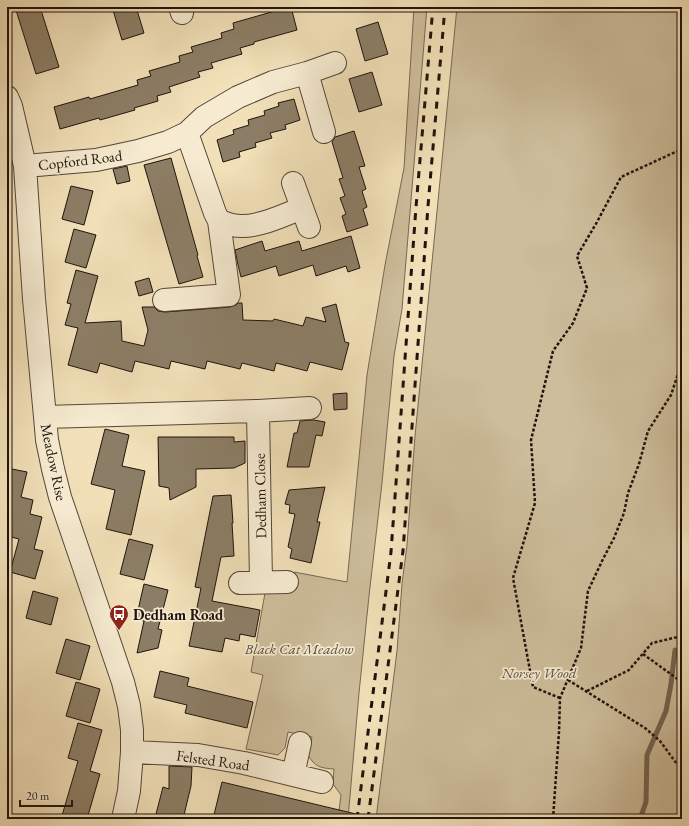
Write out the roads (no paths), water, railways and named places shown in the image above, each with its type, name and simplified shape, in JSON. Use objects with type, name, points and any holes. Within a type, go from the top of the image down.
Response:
[{"type":"street","name":"Copford Road","points":[[25,166],[96,160],[138,151],[168,142],[187,133],[204,117],[238,97],[273,82],[307,73],[335,63]]},
{"type":"street","points":[[307,73],[324,132]]},
{"type":"street","name":"Meadow Rise","points":[[7,97],[11,106],[25,166],[34,299],[47,440],[60,497],[124,682],[129,706],[132,730],[132,752],[129,791],[123,819]]},
{"type":"street","points":[[164,300],[229,295],[219,221],[187,133]]},
{"type":"street","points":[[219,221],[232,225],[245,226],[266,222],[306,218],[293,183]]},
{"type":"street","points":[[44,417],[258,411],[310,408]]},
{"type":"street","name":"Dedham Close","points":[[258,411],[261,582]]},
{"type":"street","points":[[240,583],[287,582]]},
{"type":"street","points":[[293,774],[300,743]]},
{"type":"street","name":"Felsted Road","points":[[132,752],[198,755],[244,763],[322,782]]},
{"type":"waterway","points":[[640,819],[646,802],[647,755],[666,711],[675,650]]},
{"type":"railway","points":[[357,819],[391,552],[416,207],[433,7]]},
{"type":"railway","points":[[368,819],[403,551],[428,206],[445,7]]},
{"type":"place","name":"Dedham Road","points":[[119,631]]},
{"type":"park label","name":"Black Cat Meadow","points":[[299,648]]},
{"type":"park label","name":"Norsey Wood","points":[[539,672]]}]
